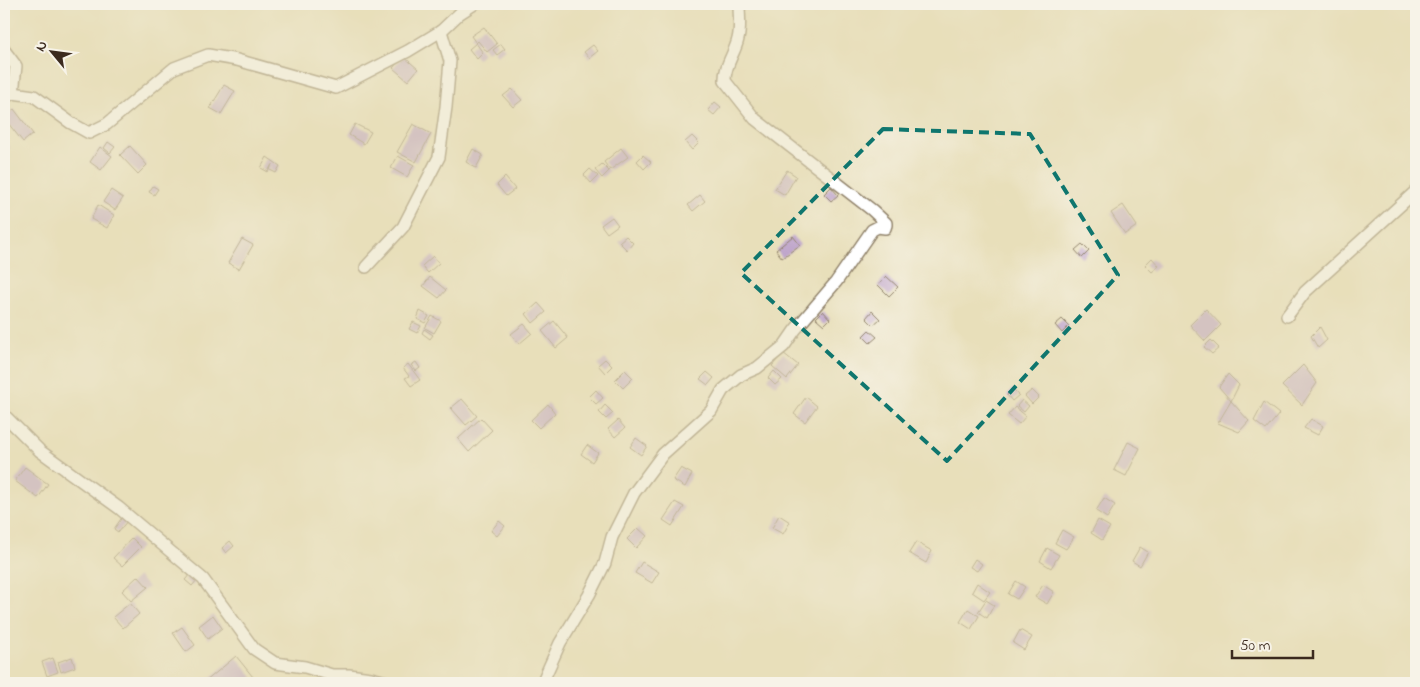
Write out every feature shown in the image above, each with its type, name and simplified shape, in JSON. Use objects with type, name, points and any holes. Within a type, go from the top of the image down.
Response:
[{"type":"street","points":[[4,50],[16,66],[8,96],[34,96],[70,123],[89,133],[107,124],[174,68],[208,55],[237,60],[336,88],[408,51],[441,31],[460,13],[474,4]]},
{"type":"street","points":[[542,683],[560,643],[589,595],[604,563],[612,537],[634,492],[663,454],[711,411],[723,390],[741,376],[757,368],[784,346],[795,330],[836,282],[872,230],[878,227],[885,228],[886,225],[872,210],[755,120],[725,81],[725,74],[738,41],[740,28],[739,4]]},
{"type":"street","points":[[366,267],[403,227],[439,157],[450,61],[441,31]]},
{"type":"street","points":[[1287,316],[1305,292],[1416,191]]},
{"type":"street","points":[[4,415],[40,451],[119,508],[203,579],[254,648],[275,663],[305,667],[332,675],[371,678],[390,683]]},
{"type":"highlighted area","points":[[883,129],[1030,134],[1118,275],[947,461],[741,273]]},
{"type":"building","points":[[484,27],[497,44],[487,52],[471,36]]},
{"type":"building","points":[[476,43],[483,53],[477,59],[469,49]]},
{"type":"building","points":[[501,44],[505,49],[497,55],[493,50]]},
{"type":"building","points":[[593,45],[598,51],[589,58],[584,52]]},
{"type":"building","points":[[403,56],[418,69],[408,81],[393,68]]},
{"type":"building","points":[[224,85],[235,91],[221,114],[210,108]]},
{"type":"building","points":[[512,89],[522,100],[513,107],[503,96]]},
{"type":"building","points":[[715,102],[721,107],[714,115],[708,110]]},
{"type":"building","points":[[14,109],[33,134],[23,142],[4,118]]},
{"type":"building","points":[[355,124],[371,132],[364,144],[349,135]]},
{"type":"building","points":[[413,124],[431,134],[416,162],[397,152]]},
{"type":"building","points":[[692,136],[699,143],[692,150],[685,142]]},
{"type":"building","points":[[4,141],[10,147],[4,154]]},
{"type":"building","points":[[108,142],[115,147],[110,153],[104,148]]},
{"type":"building","points":[[130,146],[147,165],[138,174],[120,155]]},
{"type":"building","points":[[100,147],[112,156],[101,170],[90,162]]},
{"type":"building","points":[[621,148],[628,157],[610,170],[604,162]]},
{"type":"building","points":[[473,149],[483,155],[476,168],[466,162]]},
{"type":"building","points":[[643,155],[651,162],[644,169],[637,161]]},
{"type":"building","points":[[398,156],[414,165],[407,177],[391,168]]},
{"type":"building","points":[[267,157],[280,166],[276,173],[270,170],[272,164],[268,172],[261,168]]},
{"type":"building","points":[[602,164],[609,171],[602,178],[595,170]]},
{"type":"building","points":[[590,169],[598,176],[591,183],[584,175]]},
{"type":"building","points":[[787,170],[796,176],[785,195],[775,189]]},
{"type":"building","points":[[505,177],[515,189],[506,196],[497,185]]},
{"type":"building","points":[[153,186],[158,189],[154,195],[149,192]]},
{"type":"building","points":[[831,187],[838,195],[831,201],[824,194]]},
{"type":"building","points":[[111,190],[123,198],[115,210],[103,202]]},
{"type":"building","points":[[700,195],[705,201],[693,211],[688,205]]},
{"type":"building","points":[[98,205],[114,215],[107,228],[91,219]]},
{"type":"building","points":[[1123,205],[1137,226],[1125,234],[1111,213]]},
{"type":"building","points":[[612,217],[618,225],[607,233],[601,225]]},
{"type":"building","points":[[626,236],[633,243],[627,250],[619,242]]},
{"type":"building","points":[[793,236],[800,245],[782,258],[776,250]]},
{"type":"building","points":[[242,239],[253,245],[239,269],[228,263]]},
{"type":"building","points":[[1082,244],[1089,251],[1082,258],[1075,250]]},
{"type":"building","points":[[433,256],[439,263],[428,273],[422,266]]},
{"type":"building","points":[[1152,258],[1159,266],[1152,272],[1145,265]]},
{"type":"building","points":[[886,276],[898,287],[889,296],[878,285]]},
{"type":"building","points":[[430,277],[446,290],[439,298],[423,286]]},
{"type":"building","points":[[538,303],[546,312],[533,323],[526,314]]},
{"type":"building","points":[[1206,309],[1221,325],[1205,341],[1190,325]]},
{"type":"building","points":[[420,311],[429,316],[425,323],[417,319]]},
{"type":"building","points":[[823,311],[830,319],[824,325],[816,318]]},
{"type":"building","points":[[872,311],[880,319],[873,325],[866,318]]},
{"type":"building","points":[[432,316],[441,321],[434,333],[425,328]]},
{"type":"building","points":[[1062,319],[1069,326],[1062,333],[1055,325]]},
{"type":"building","points":[[554,321],[568,338],[556,348],[542,331]]},
{"type":"building","points":[[413,322],[421,326],[417,333],[409,329]]},
{"type":"building","points":[[524,324],[532,333],[519,344],[511,334]]},
{"type":"building","points":[[1320,327],[1327,340],[1318,348],[1311,336]]},
{"type":"building","points":[[424,329],[433,335],[430,339],[422,333]]},
{"type":"building","points":[[869,330],[877,337],[870,343],[863,336]]},
{"type":"building","points":[[1211,340],[1219,348],[1212,354],[1204,347]]},
{"type":"building","points":[[783,353],[798,365],[787,379],[772,366]]},
{"type":"building","points":[[605,359],[612,366],[605,373],[598,365]]},
{"type":"building","points":[[416,362],[420,368],[416,371],[411,365]]},
{"type":"building","points":[[408,364],[420,380],[411,386],[405,378],[409,376],[403,368]]},
{"type":"building","points":[[1303,365],[1317,383],[1302,405],[1282,386]]},
{"type":"building","points":[[625,370],[633,378],[623,388],[615,380]]},
{"type":"building","points":[[774,371],[782,379],[775,385],[768,378]]},
{"type":"building","points":[[707,372],[714,378],[708,385],[700,379]]},
{"type":"building","points":[[1228,374],[1239,385],[1231,401],[1219,387]]},
{"type":"building","points":[[1013,389],[1019,395],[1012,401],[1007,395]]},
{"type":"building","points":[[596,390],[603,398],[596,404],[589,397]]},
{"type":"building","points":[[1032,390],[1039,397],[1032,404],[1025,396]]},
{"type":"building","points":[[806,397],[817,406],[805,422],[794,414]]},
{"type":"building","points":[[462,399],[477,416],[466,425],[451,408]]},
{"type":"building","points":[[1022,400],[1029,406],[1024,412],[1017,406]]},
{"type":"building","points":[[1231,401],[1249,421],[1239,432],[1218,423]]},
{"type":"building","points":[[1264,402],[1279,414],[1266,430],[1254,421]]},
{"type":"building","points":[[548,404],[555,413],[539,428],[531,420]]},
{"type":"building","points":[[605,405],[613,413],[606,419],[599,412]]},
{"type":"building","points":[[1015,407],[1026,416],[1019,424],[1008,415]]},
{"type":"building","points":[[481,418],[492,430],[469,452],[458,439]]},
{"type":"building","points":[[1311,419],[1323,426],[1318,435],[1304,428]]},
{"type":"building","points":[[618,420],[625,428],[615,437],[608,429]]},
{"type":"building","points":[[636,438],[647,446],[641,455],[630,447]]},
{"type":"building","points":[[1128,442],[1140,448],[1126,476],[1114,470]]},
{"type":"building","points":[[587,445],[598,453],[592,462],[581,454]]},
{"type":"building","points":[[25,467],[48,484],[38,498],[15,481]]},
{"type":"building","points":[[681,468],[692,474],[685,487],[673,480]]},
{"type":"building","points":[[1104,498],[1115,505],[1107,518],[1096,511]]},
{"type":"building","points":[[675,502],[684,507],[672,526],[663,520]]},
{"type":"building","points":[[779,515],[790,522],[783,534],[772,528]]},
{"type":"building","points":[[123,516],[128,520],[118,532],[114,529]]},
{"type":"building","points":[[1098,520],[1110,527],[1102,540],[1091,533]]},
{"type":"building","points":[[499,521],[505,526],[497,536],[491,531]]},
{"type":"building","points":[[638,528],[647,536],[636,548],[627,539]]},
{"type":"building","points":[[1062,530],[1074,537],[1066,549],[1055,543]]},
{"type":"building","points":[[132,538],[141,547],[122,566],[113,558]]},
{"type":"building","points":[[230,541],[234,546],[226,553],[222,548]]},
{"type":"building","points":[[916,542],[932,551],[926,563],[909,553]]},
{"type":"building","points":[[1140,547],[1148,552],[1140,566],[1132,561]]},
{"type":"building","points":[[1047,548],[1059,555],[1051,568],[1040,561]]},
{"type":"building","points":[[975,559],[982,564],[977,571],[970,567]]},
{"type":"building","points":[[642,562],[659,572],[652,583],[635,573]]},
{"type":"building","points":[[191,573],[198,579],[192,586],[185,580]]},
{"type":"building","points":[[138,576],[148,587],[131,601],[122,591]]},
{"type":"building","points":[[1016,581],[1025,587],[1017,599],[1008,594]]},
{"type":"building","points":[[977,583],[990,592],[984,600],[972,592]]},
{"type":"building","points":[[1043,585],[1054,592],[1047,604],[1035,597]]},
{"type":"building","points":[[986,600],[994,605],[987,618],[978,612]]},
{"type":"building","points":[[130,603],[139,614],[123,628],[113,617]]},
{"type":"building","points":[[968,609],[979,616],[971,629],[960,622]]},
{"type":"building","points":[[213,615],[222,628],[208,639],[199,626]]},
{"type":"building","points":[[182,627],[195,645],[186,652],[173,633]]},
{"type":"building","points":[[1020,630],[1032,637],[1024,650],[1013,643]]},
{"type":"building","points":[[236,656],[253,677],[246,683],[205,682]]},
{"type":"building","points":[[72,657],[75,667],[61,672],[58,662]]},
{"type":"building","points":[[53,658],[58,672],[47,676],[42,662]]}]
